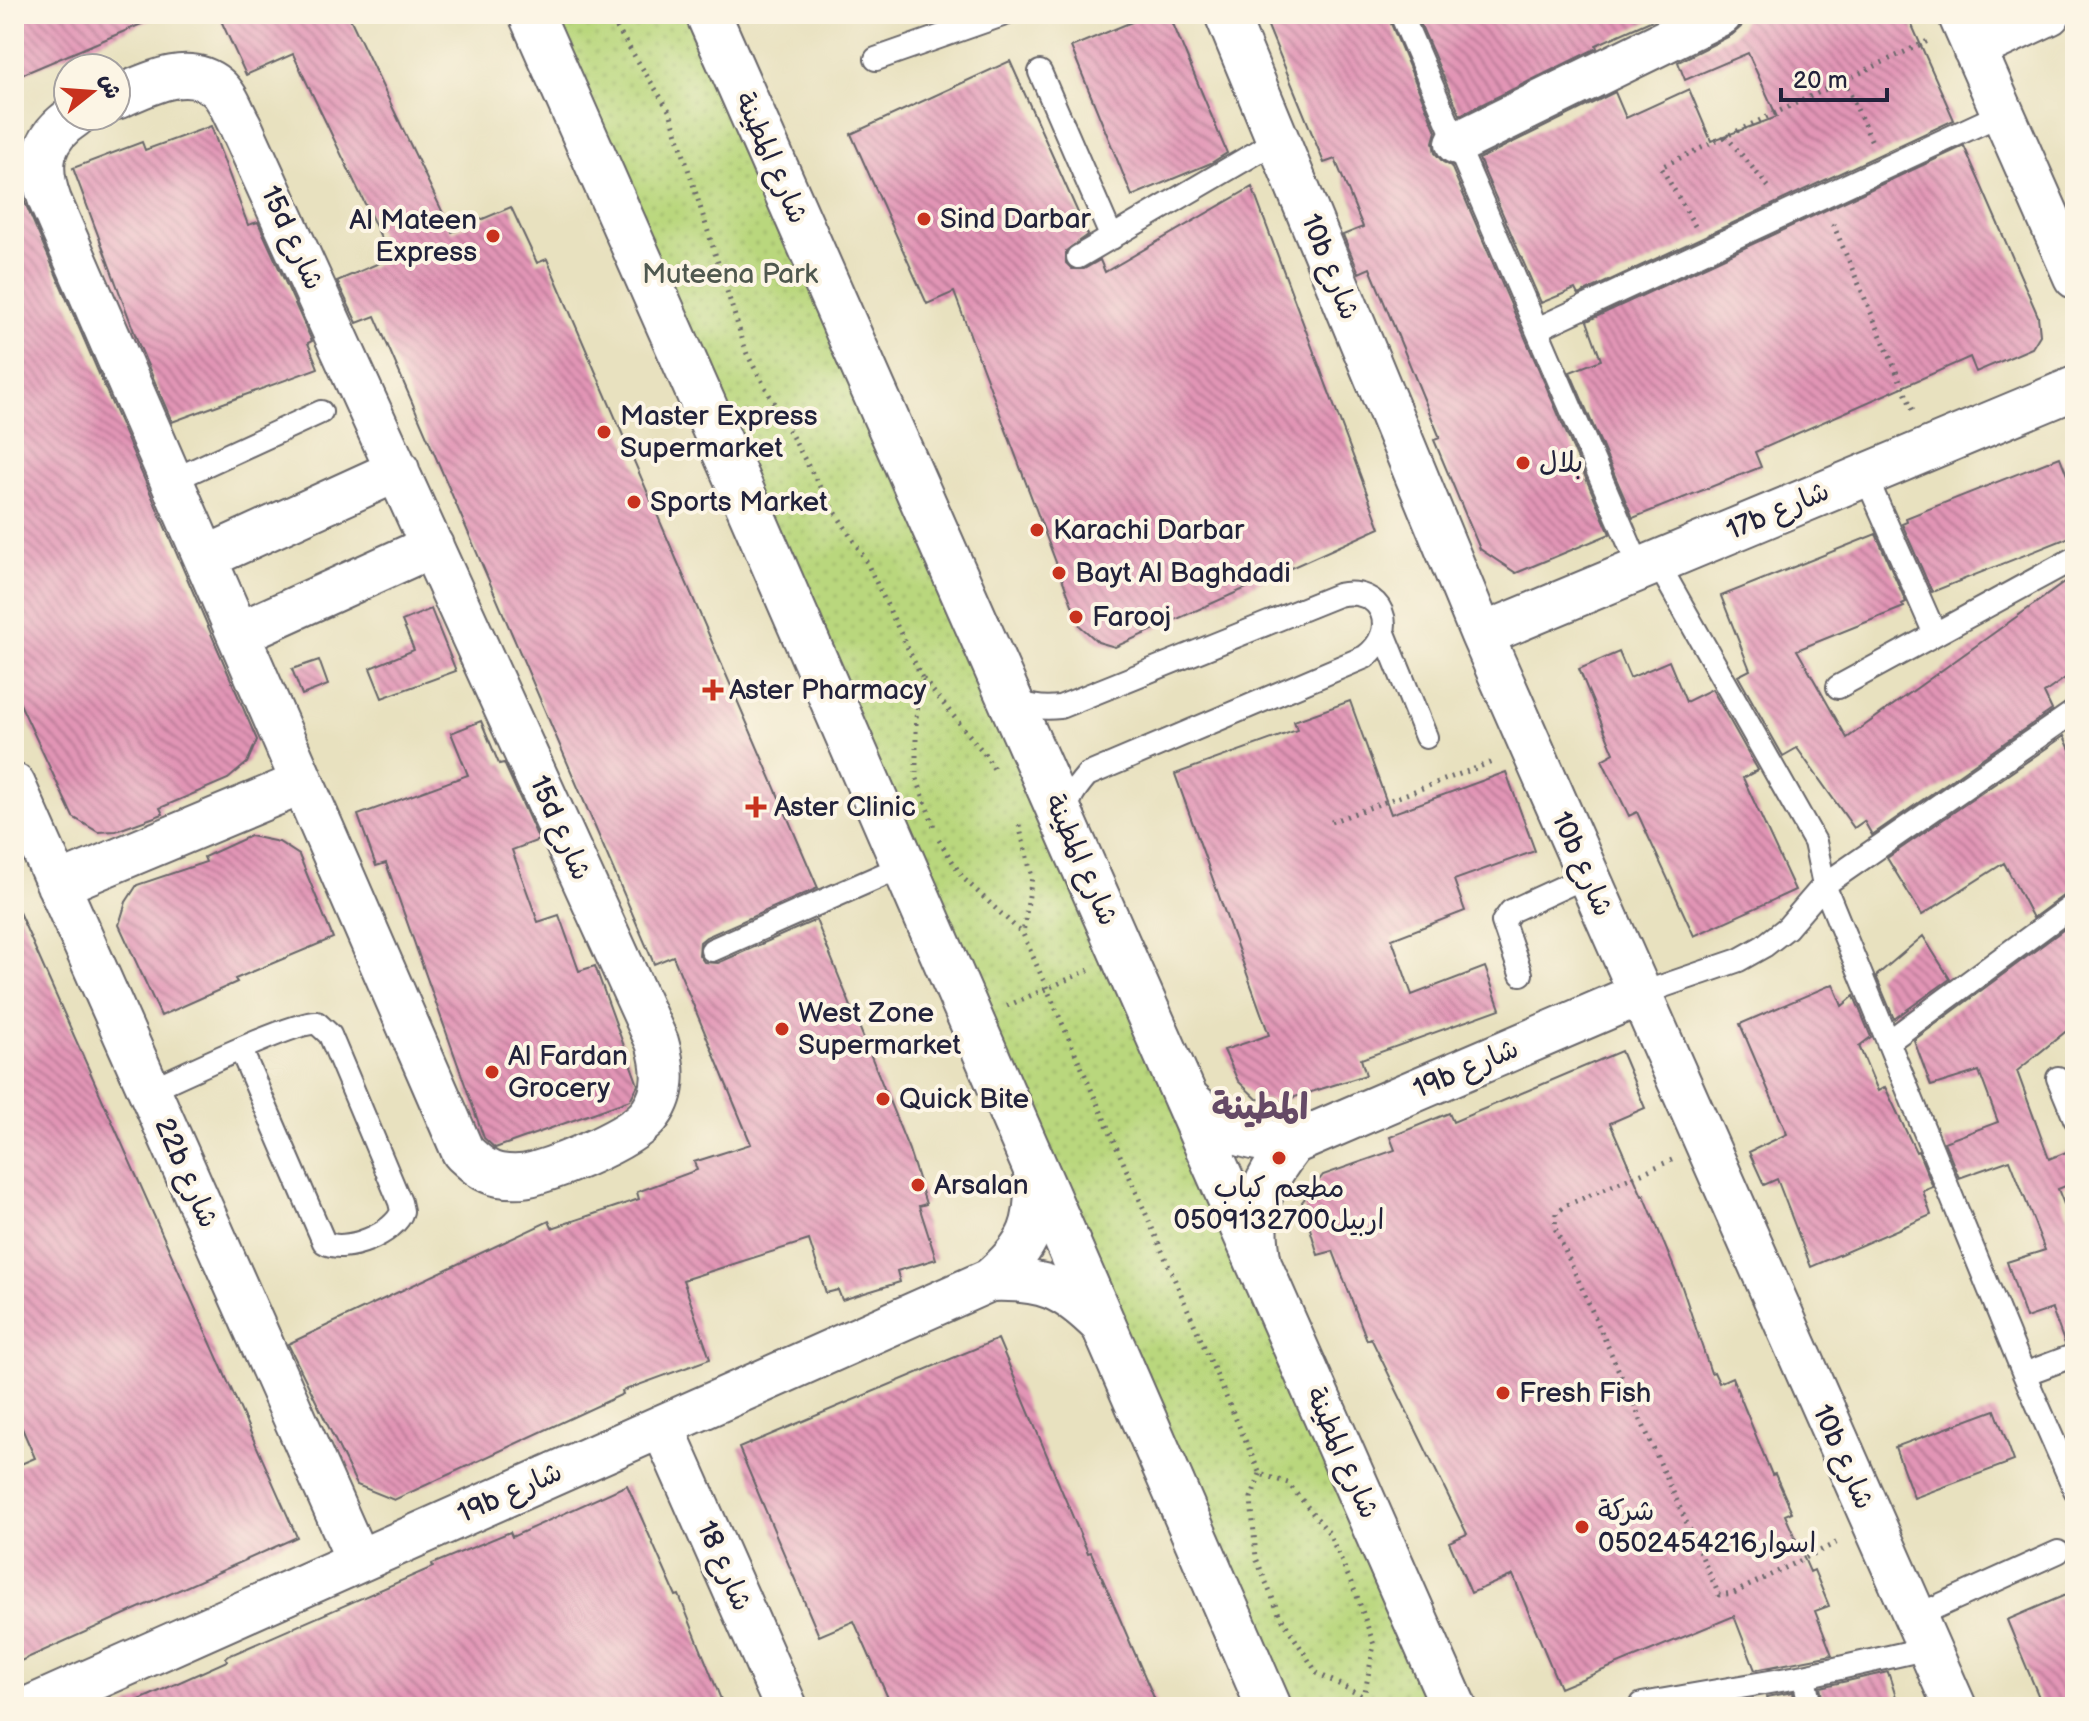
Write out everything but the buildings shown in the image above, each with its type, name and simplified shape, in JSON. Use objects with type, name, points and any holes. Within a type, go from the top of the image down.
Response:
[{"type":"street","points":[[531,14],[737,480],[1269,1707]]},
{"type":"street","name":"شارع المطينة","points":[[708,14],[1454,1707]]},
{"type":"street","name":"10b شارع","points":[[1226,14],[1482,635],[1955,1707]]},
{"type":"street","points":[[1457,143],[1721,14]]},
{"type":"street","points":[[2049,14],[1965,29],[2075,277]]},
{"type":"street","name":"15d شارع","points":[[56,132],[42,161],[43,182],[463,1152],[496,1175],[516,1177],[536,1174],[633,1131],[651,1114],[661,1091],[664,1066],[657,1042],[226,97],[216,86],[196,77],[175,76],[132,92]]},
{"type":"street","name":"17b شارع","points":[[1482,635],[2075,388]]},
{"type":"street","points":[[205,558],[398,470]]},
{"type":"street","points":[[238,634],[432,546]]},
{"type":"street","points":[[58,885],[302,783]]},
{"type":"street","name":"22b شارع","points":[[14,785],[358,1561]]},
{"type":"street","name":"19b شارع","points":[[1185,1096],[1207,1118],[1233,1134],[1263,1142],[1293,1143],[1640,994]]},
{"type":"street","name":"19b شارع","points":[[1261,1270],[1255,1237],[1258,1202],[1271,1170],[1293,1143]]},
{"type":"street","name":"19b شارع","points":[[31,1707],[990,1280],[1016,1258],[1031,1231],[1037,1201],[1035,1170]]},
{"type":"street","name":"19b شارع","points":[[990,1280],[1021,1279],[1052,1287],[1079,1302],[1102,1325]]},
{"type":"street","name":"شارع 18","points":[[662,1426],[786,1707]]},
{"type":"lane","points":[[876,59],[1005,14]]},
{"type":"lane","points":[[1401,14],[1537,329],[1649,566],[1815,842],[1824,885],[2024,1374],[2075,1490]]},
{"type":"lane","points":[[1040,72],[1112,238]]},
{"type":"lane","points":[[1537,329],[2003,113]]},
{"type":"lane","points":[[1078,257],[1278,140]]},
{"type":"lane","points":[[171,481],[321,412]]},
{"type":"lane","points":[[1865,475],[1935,634]]},
{"type":"lane","points":[[1838,687],[2075,558]]},
{"type":"lane","points":[[1008,696],[1024,705],[1042,709],[1060,707],[1352,592],[1367,596],[1378,605],[1385,619],[1378,648],[1365,657],[1087,775],[1074,789],[1067,807],[1065,826]]},
{"type":"lane","points":[[1384,633],[1426,737]]},
{"type":"lane","points":[[1640,994],[1739,960],[1764,946],[1787,928],[1824,885],[2075,711]]},
{"type":"lane","points":[[712,950],[903,866]]},
{"type":"lane","points":[[1521,974],[1504,917],[1587,876]]},
{"type":"lane","points":[[1888,1042],[2075,904]]},
{"type":"lane","points":[[149,1090],[241,1050],[309,1022],[325,1028],[400,1202],[402,1211],[395,1225],[347,1247],[331,1247],[324,1242],[241,1050]]},
{"type":"lane","points":[[2058,1078],[2075,1119]]},
{"type":"lane","points":[[2024,1374],[2075,1355]]},
{"type":"lane","points":[[1642,1704],[1804,1676],[1921,1632],[2058,1552]]},
{"type":"lane","points":[[1804,1676],[1810,1707]]},
{"type":"path","points":[[608,14],[670,112],[747,354],[822,491],[865,559],[922,678],[984,753],[999,778]]},
{"type":"path","points":[[1709,249],[1661,167],[1844,80],[1965,29]]},
{"type":"path","points":[[1844,80],[1883,169]]},
{"type":"path","points":[[1726,136],[1789,212]]},
{"type":"path","points":[[1822,197],[1929,449]]},
{"type":"path","points":[[922,678],[916,718],[916,776],[938,838],[963,878],[1023,934],[1260,1474],[1251,1498],[1256,1558],[1279,1614],[1317,1673],[1364,1697]]},
{"type":"path","points":[[1331,822],[1532,747]]},
{"type":"path","points":[[1018,818],[1032,877],[1023,934]]},
{"type":"path","points":[[970,1021],[1122,954]]},
{"type":"path","points":[[1706,1145],[1567,1205],[1556,1213],[1555,1228],[1719,1595],[1734,1593],[1873,1524]]},
{"type":"path","points":[[1260,1474],[1288,1483],[1329,1533],[1357,1596],[1374,1645],[1364,1697],[1368,1707]]},
{"type":"green space","name":"Muteena Park","points":[[538,14],[693,14],[1442,1707],[1287,1707]]},
{"type":"place","name":"Sind Darbar","points":[[924,219]]},
{"type":"place","name":"Al Mateen Express","points":[[493,236]]},
{"type":"place","name":"Master Express Supermarket","points":[[604,432]]},
{"type":"place","name":"بلال","points":[[1523,463]]},
{"type":"place","name":"Sports Market","points":[[634,502]]},
{"type":"place","name":"Karachi Darbar","points":[[1037,530]]},
{"type":"place","name":"Bayt Al Baghdadi","points":[[1059,573]]},
{"type":"place","name":"Farooj","points":[[1076,617]]},
{"type":"place","name":"Aster Pharmacy","points":[[713,690]]},
{"type":"place","name":"Aster Clinic","points":[[756,807]]},
{"type":"place","name":"West Zone Supermarket","points":[[782,1029]]},
{"type":"place","name":"Al Fardan Grocery","points":[[492,1072]]},
{"type":"place","name":"Quick Bite","points":[[883,1099]]},
{"type":"place","name":"مطعم كباب اربيل0509132700","points":[[1279,1158]]},
{"type":"place","name":"Arsalan","points":[[918,1185]]},
{"type":"place","name":"Fresh Fish","points":[[1503,1393]]},
{"type":"place","name":"شركة اسوار0502454216","points":[[1582,1527]]},
{"type":"district","name":"المطينة","points":[[1260,1108]]}]
